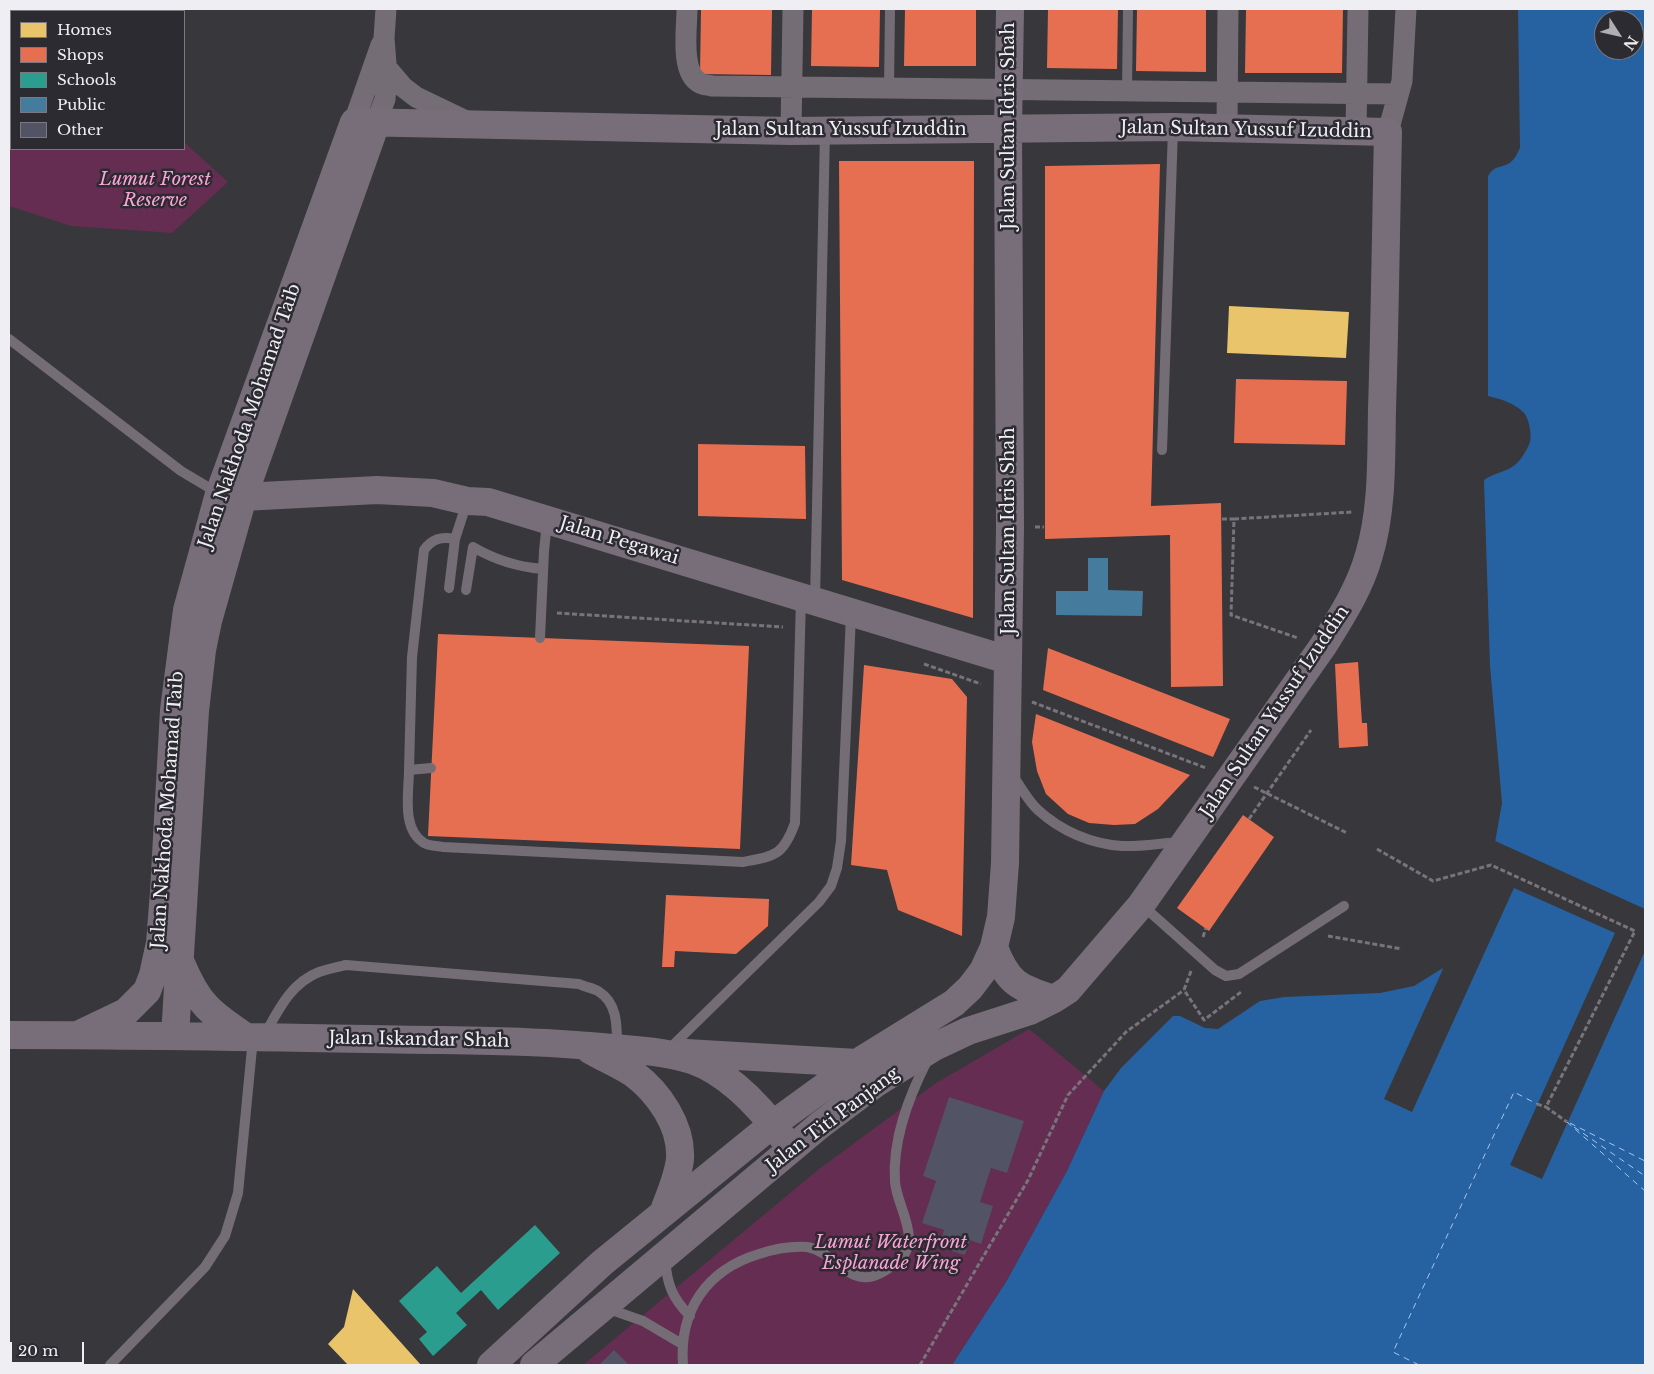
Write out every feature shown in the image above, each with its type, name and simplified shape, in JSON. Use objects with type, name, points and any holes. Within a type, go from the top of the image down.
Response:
[{"type":"street","points":[[365,123],[384,99],[387,78],[384,38],[386,9]]},
{"type":"street","points":[[687,9],[686,60],[690,73],[699,83],[712,86],[1398,94]]},
{"type":"street","points":[[791,131],[793,9]]},
{"type":"street","name":"Jalan Sultan Idris Shah","points":[[929,1035],[954,1003],[970,988],[983,971],[994,947],[1002,917],[1010,528],[1008,130],[1010,9]]},
{"type":"street","points":[[1227,128],[1228,9]]},
{"type":"street","points":[[1356,132],[1358,9]]},
{"type":"street","points":[[1388,132],[1402,81],[1406,9]]},
{"type":"street","points":[[365,123],[384,38]]},
{"type":"street","points":[[386,68],[416,97],[477,126]]},
{"type":"street","name":"Jalan Sultan Yussuf Izuddin","points":[[365,123],[791,131],[1173,127],[1388,132],[1384,341],[1378,510],[1369,556],[1361,580],[1350,602],[1323,646],[1160,878]]},
{"type":"street","name":"Jalan Nakhoda Mohamad Taib","points":[[78,1035],[126,1012],[146,991],[153,975],[160,943],[174,710],[185,619],[365,123]]},
{"type":"street","name":"Jalan Pegawai","points":[[231,496],[377,490],[432,493],[467,501],[488,502],[1008,660]]},
{"type":"street","name":"Jalan Nakhoda Mohamad Taib","points":[[175,1036],[194,711],[202,650],[231,496]]},
{"type":"street","name":"Jalan Titi Panjang","points":[[490,1365],[602,1263],[773,1124],[857,1063],[929,1035],[968,1031],[1030,1011],[1068,990],[1141,905],[1160,878]]},
{"type":"street","points":[[994,947],[1000,965],[1016,983],[1035,993],[1054,999]]},
{"type":"street","points":[[180,960],[190,986],[204,1006],[221,1020],[254,1037]]},
{"type":"street","name":"Jalan Iskandar Shah","points":[[9,1035],[554,1042],[641,1050],[673,1055],[708,1067],[737,1088],[761,1110],[792,1149]]},
{"type":"street","name":"Jalan Titi Panjang","points":[[534,1365],[820,1125],[876,1083],[929,1035]]},
{"type":"street","points":[[578,1044],[633,1074],[647,1086],[670,1117],[678,1138],[680,1158],[677,1176],[664,1212]]},
{"type":"street","points":[[641,1050],[857,1063]]},
{"type":"lane","points":[[889,88],[890,9]]},
{"type":"lane","points":[[1127,91],[1128,9]]},
{"type":"lane","points":[[1162,450],[1173,127]]},
{"type":"lane","points":[[454,539],[440,538],[433,540],[424,550],[412,656],[409,821],[415,837],[426,844],[443,848],[743,862],[767,858],[781,851],[789,839],[795,823],[801,628],[808,599],[825,131]]},
{"type":"lane","points":[[9,339],[181,471],[231,496]]},
{"type":"lane","points":[[449,588],[454,539],[467,501]]},
{"type":"lane","points":[[540,638],[543,569],[548,519]]},
{"type":"lane","points":[[466,590],[473,547],[488,556],[522,567],[543,569]]},
{"type":"lane","points":[[110,1365],[205,1267],[225,1236],[238,1192],[254,1037],[298,984],[319,972],[346,965],[579,984],[599,991],[611,1004],[616,1015],[641,1050],[819,902],[831,886],[837,868],[841,841],[851,612]]},
{"type":"lane","points":[[1006,764],[1037,809],[1054,822],[1083,838],[1105,844],[1124,846],[1186,842]]},
{"type":"lane","points":[[409,770],[431,768]]},
{"type":"lane","points":[[1141,905],[1215,970],[1226,976],[1239,974],[1344,906]]},
{"type":"lane","points":[[683,1365],[682,1344],[686,1323],[698,1297],[708,1283],[743,1259],[787,1247],[808,1247],[817,1250],[863,1278],[872,1277],[884,1272],[906,1254],[910,1240],[909,1229],[902,1213],[895,1183],[895,1160],[901,1126],[929,1035]]},
{"type":"lane","points":[[665,1256],[666,1274],[671,1291],[678,1304],[690,1316]]},
{"type":"lane","points":[[604,1307],[643,1321],[682,1344]]},
{"type":"path","points":[[1222,519],[1378,510]]},
{"type":"path","points":[[1234,519],[1231,615],[1323,646]]},
{"type":"path","points":[[541,612],[801,628]]},
{"type":"path","points":[[915,661],[1231,777],[1347,832]]},
{"type":"path","points":[[1249,819],[1311,730]]},
{"type":"path","points":[[1377,849],[1434,881],[1492,865],[1635,930],[1546,1107]]},
{"type":"path","points":[[920,1365],[1028,1180],[1068,1095],[1126,1032],[1184,990]]},
{"type":"path","points":[[1538,1104],[1546,1107],[1567,1122]]},
{"type":"green space","name":"Lumut Forest Reserve","points":[[9,9],[40,10],[10,10],[10,150],[185,150],[185,143],[228,182],[172,233],[71,226],[9,206]]},
{"type":"green space","name":"Lumut Waterfront Esplanade Wing","points":[[1029,1029],[1104,1091],[1067,1171],[1006,1282],[952,1365],[583,1365],[819,1169],[936,1083]]},
{"type":"water","points":[[1518,9],[1645,9],[1645,1365],[952,1365],[1006,1282],[1067,1171],[1104,1091],[1121,1068],[1173,1016],[1180,1016],[1205,1028],[1218,1029],[1260,1001],[1284,997],[1380,993],[1414,986],[1443,968],[1491,865],[1502,803],[1490,666],[1484,480],[1510,468],[1518,462],[1528,447],[1531,435],[1530,426],[1523,412],[1516,406],[1488,396],[1488,176],[1495,169],[1508,164],[1520,148]]},
{"type":"pier","points":[[1493,840],[1645,909],[1645,951],[1542,1179],[1510,1165],[1615,933],[1514,888],[1412,1112],[1384,1099],[1443,969],[1441,967],[1489,864]]},
{"type":"building: Homes","points":[[1229,306],[1349,312],[1346,358],[1227,353]]},
{"type":"building: Homes","points":[[353,1289],[421,1365],[348,1365],[328,1344],[344,1327]]},
{"type":"building: Shops","points":[[701,9],[772,9],[771,75],[700,74]]},
{"type":"building: Shops","points":[[812,9],[880,9],[879,67],[811,66]]},
{"type":"building: Shops","points":[[905,9],[976,9],[976,66],[904,66]]},
{"type":"building: Shops","points":[[1048,9],[1118,9],[1117,69],[1047,68]]},
{"type":"building: Shops","points":[[1137,9],[1206,9],[1206,72],[1136,71]]},
{"type":"building: Shops","points":[[1246,9],[1343,9],[1342,73],[1245,73]]},
{"type":"building: Shops","points":[[839,161],[974,161],[973,618],[842,580]]},
{"type":"building: Shops","points":[[1160,164],[1151,506],[1221,503],[1223,686],[1171,687],[1170,535],[1045,539],[1045,166]]},
{"type":"building: Shops","points":[[1236,379],[1347,381],[1345,445],[1234,443]]},
{"type":"building: Shops","points":[[698,444],[805,446],[806,519],[698,516]]},
{"type":"building: Shops","points":[[438,634],[749,646],[740,849],[428,836]]},
{"type":"building: Shops","points":[[1048,648],[1230,719],[1213,757],[1043,690]]},
{"type":"building: Shops","points":[[1358,662],[1362,723],[1367,723],[1368,746],[1339,748],[1335,664]]},
{"type":"building: Shops","points":[[864,665],[952,679],[967,697],[962,936],[898,910],[887,870],[851,865]]},
{"type":"building: Shops","points":[[1036,714],[1190,775],[1158,809],[1135,824],[1089,823],[1068,814],[1046,794],[1037,771],[1032,742]]},
{"type":"building: Shops","points":[[1243,815],[1274,837],[1209,931],[1177,908]]},
{"type":"building: Shops","points":[[666,895],[769,899],[768,926],[736,954],[675,951],[674,967],[662,967]]},
{"type":"building: Schools","points":[[535,1225],[560,1253],[498,1310],[481,1290],[456,1313],[467,1325],[433,1356],[419,1339],[427,1332],[399,1301],[437,1266],[461,1293]]},
{"type":"building: Public","points":[[1088,558],[1108,558],[1108,590],[1143,591],[1142,616],[1056,615],[1056,591],[1088,591]]},
{"type":"building: Other","points":[[949,1097],[1024,1121],[1007,1173],[991,1168],[980,1202],[993,1206],[981,1244],[970,1240],[965,1255],[939,1247],[944,1230],[922,1223],[936,1181],[923,1176]]},
{"type":"building: Other","points":[[614,1350],[629,1365],[599,1365]]},
{"type":"ferry route","points":[[1419,1365],[1393,1352],[1514,1092],[1537,1104]]},
{"type":"ferry route","points":[[1567,1122],[1645,1191]]},
{"type":"ferry route","points":[[1570,1123],[1645,1161]]},
{"type":"ferry route","points":[[1574,1127],[1645,1176]]}]
